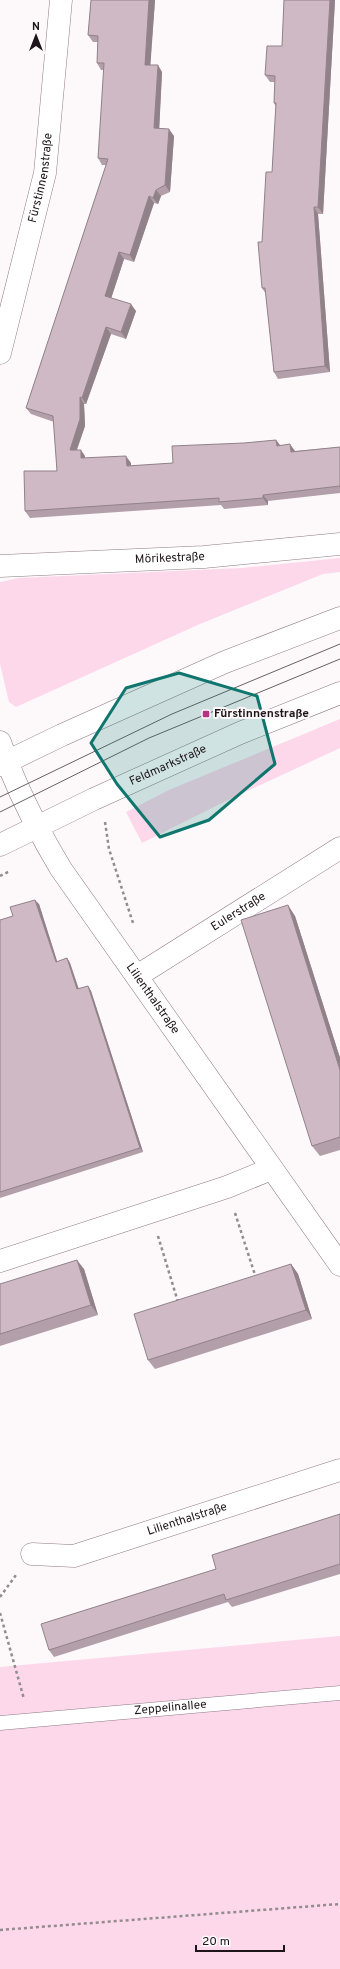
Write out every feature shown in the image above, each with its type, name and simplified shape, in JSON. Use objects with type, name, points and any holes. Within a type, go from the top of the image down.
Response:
[{"type":"street","name":"Fürstinnenstraße","points":[[0,353],[45,173],[61,0]]},
{"type":"street","name":"Mörikestraße","points":[[0,566],[204,557],[340,544]]},
{"type":"street","points":[[38,827],[2,756],[225,662],[340,618]]},
{"type":"street","name":"Feldmarkstraße","points":[[0,845],[94,799],[240,733],[340,693]]},
{"type":"street","name":"Lilienthalstraße","points":[[38,827],[61,869],[340,1265]]},
{"type":"street","name":"Eulerstraße","points":[[137,976],[340,848]]},
{"type":"street","points":[[0,1261],[227,1187],[271,1169]]},
{"type":"street","name":"Lilienthalstraße","points":[[32,1554],[74,1556],[340,1470]]},
{"type":"lane","name":"Zeppelinallee","points":[[0,1723],[340,1693]]},
{"type":"path","points":[[105,822],[109,849],[134,928]]},
{"type":"path","points":[[227,1187],[256,1280]]},
{"type":"path","points":[[150,1212],[179,1305]]},
{"type":"path","points":[[0,1613],[30,1720]]},
{"type":"path","points":[[0,1930],[340,1904]]},
{"type":"highlighted area","points":[[179,673],[257,696],[275,764],[209,820],[160,837],[117,784],[91,743],[126,688]]},
{"type":"shaded area","points":[[340,558],[340,572],[323,574],[200,624],[16,707],[9,702],[0,664],[0,582],[19,578],[242,568]]},
{"type":"shaded area","points":[[340,719],[340,748],[226,801],[142,843],[126,812],[169,790]]},
{"type":"shaded area","points":[[340,1636],[340,1969],[0,1969],[0,1667]]},
{"type":"building","points":[[91,0],[149,0],[145,65],[158,65],[154,128],[169,129],[165,185],[156,190],[153,198],[149,196],[130,255],[119,252],[105,296],[131,304],[121,332],[106,327],[82,398],[80,397],[80,419],[70,450],[81,450],[81,458],[126,456],[127,466],[173,463],[172,446],[276,440],[277,446],[290,444],[291,452],[340,447],[340,486],[263,495],[263,498],[219,502],[219,498],[25,511],[24,471],[57,471],[53,416],[26,408],[108,159],[98,158],[104,63],[97,63],[98,36],[88,35]]},
{"type":"building","points":[[284,0],[330,0],[318,207],[314,207],[325,366],[274,372],[265,288],[262,288],[258,242],[262,242],[266,172],[272,172],[276,103],[274,103],[275,76],[265,75],[267,46],[282,46]]},
{"type":"building","points":[[35,900],[56,962],[67,958],[77,989],[88,986],[140,1148],[0,1192],[0,920],[13,916],[10,907]]},
{"type":"building","points":[[288,905],[340,1070],[340,1137],[312,1146],[241,920]]},
{"type":"building","points":[[77,1260],[91,1305],[0,1334],[0,1284]]},
{"type":"building","points":[[291,1264],[306,1310],[148,1360],[134,1314]]},
{"type":"building","points":[[340,1514],[340,1564],[226,1600],[224,1594],[49,1650],[41,1624],[216,1569],[212,1555]]},
{"type":"tram line","points":[[0,797],[172,714],[340,644]]},
{"type":"tram line","points":[[0,812],[149,738],[340,659]]},
{"type":"place","name":"Fürstinnenstraße","points":[[206,714]]}]
